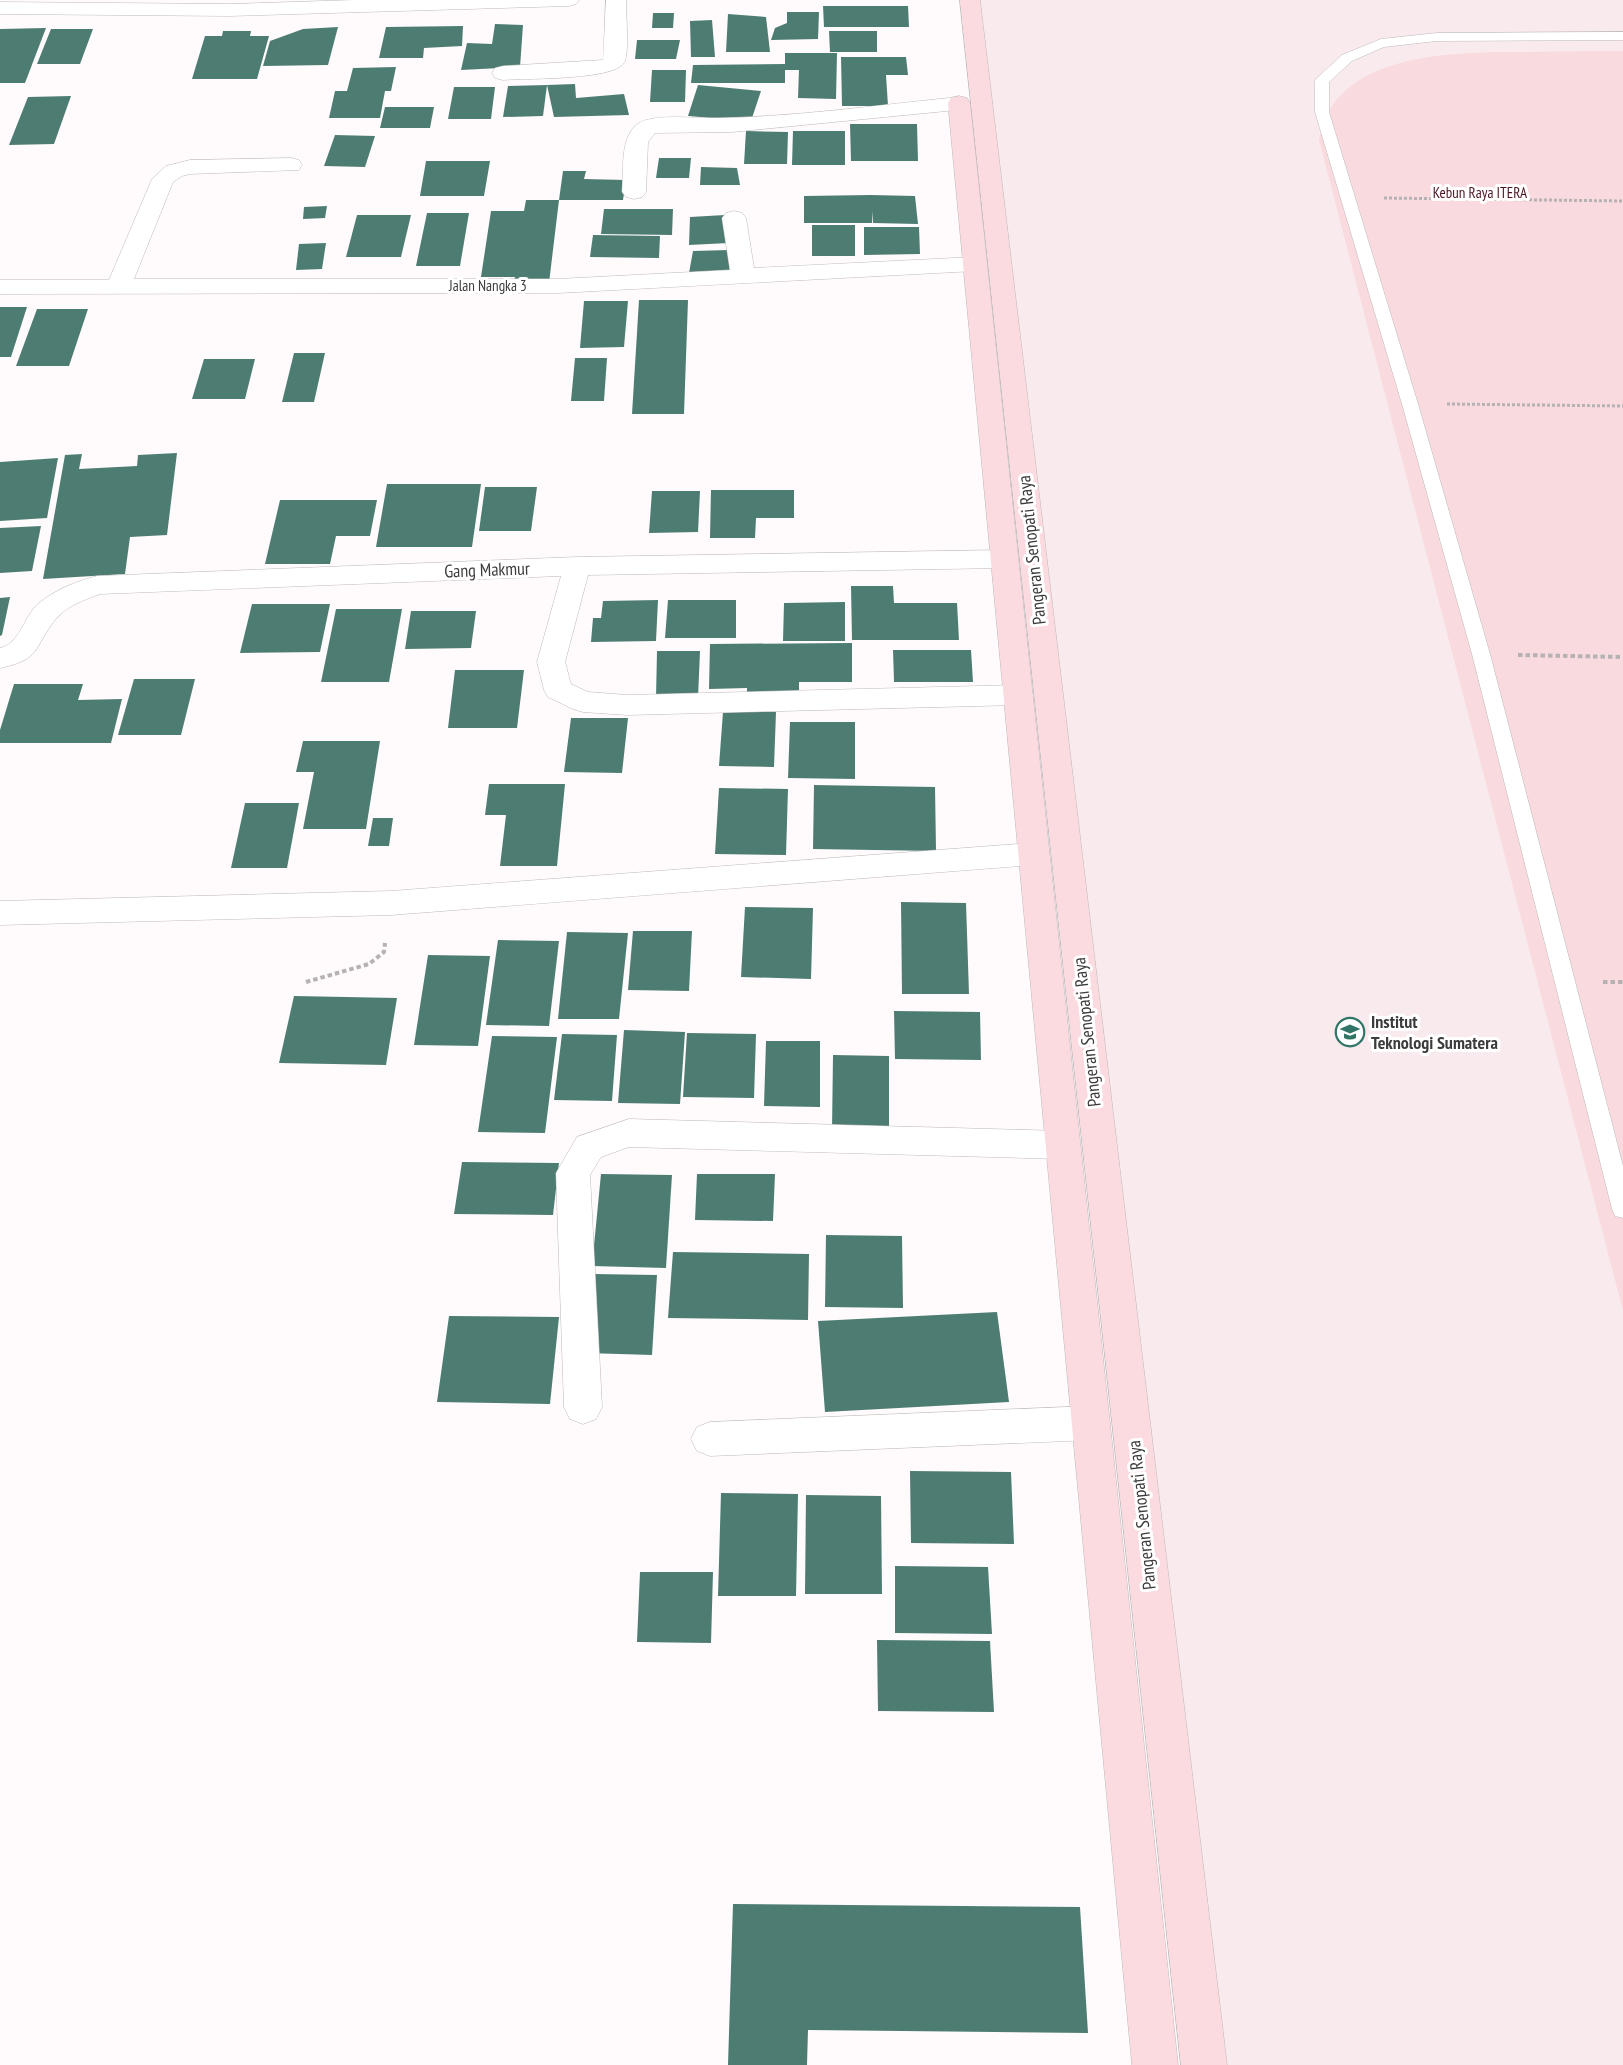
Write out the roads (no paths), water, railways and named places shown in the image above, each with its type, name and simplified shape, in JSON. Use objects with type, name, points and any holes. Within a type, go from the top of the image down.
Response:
[{"type":"street","points":[[0,8],[229,10],[569,0]]},
{"type":"street","points":[[503,73],[602,69],[611,65],[614,61],[616,0]]},
{"type":"street","name":"Pangeran Senopati Raya","points":[[949,0],[965,42],[1204,2065]]},
{"type":"street","name":"Pangeran Senopati Raya","points":[[970,0],[959,104],[1155,2065]]},
{"type":"street","points":[[634,192],[637,142],[640,134],[648,128],[661,125],[732,125],[959,104]]},
{"type":"street","points":[[118,288],[162,179],[174,171],[190,167],[291,165]]},
{"type":"street","points":[[734,218],[743,277]]},
{"type":"street","name":"Jalan Nangka 3","points":[[0,287],[558,286],[975,264]]},
{"type":"street","name":"Gang Makmur","points":[[0,658],[15,655],[21,650],[46,612],[60,601],[67,596],[97,585],[577,566],[1004,559]]},
{"type":"street","points":[[577,566],[551,662],[558,690],[583,702],[627,705],[1018,695]]},
{"type":"street","points":[[0,914],[391,903],[1033,854]]},
{"type":"street","points":[[583,1407],[573,1173],[589,1147],[629,1133],[1063,1144]]},
{"type":"street","points":[[710,1439],[1091,1423]]},
{"type":"lane","points":[[1623,36],[1437,37],[1381,43],[1347,58],[1322,81],[1322,112],[1410,404],[1481,654],[1623,1209]]},
{"type":"place","name":"Institut Teknologi Sumatera","points":[[1350,1032]]},
{"type":"park label","name":"Kebun Raya ITERA","points":[[1480,193]]}]
